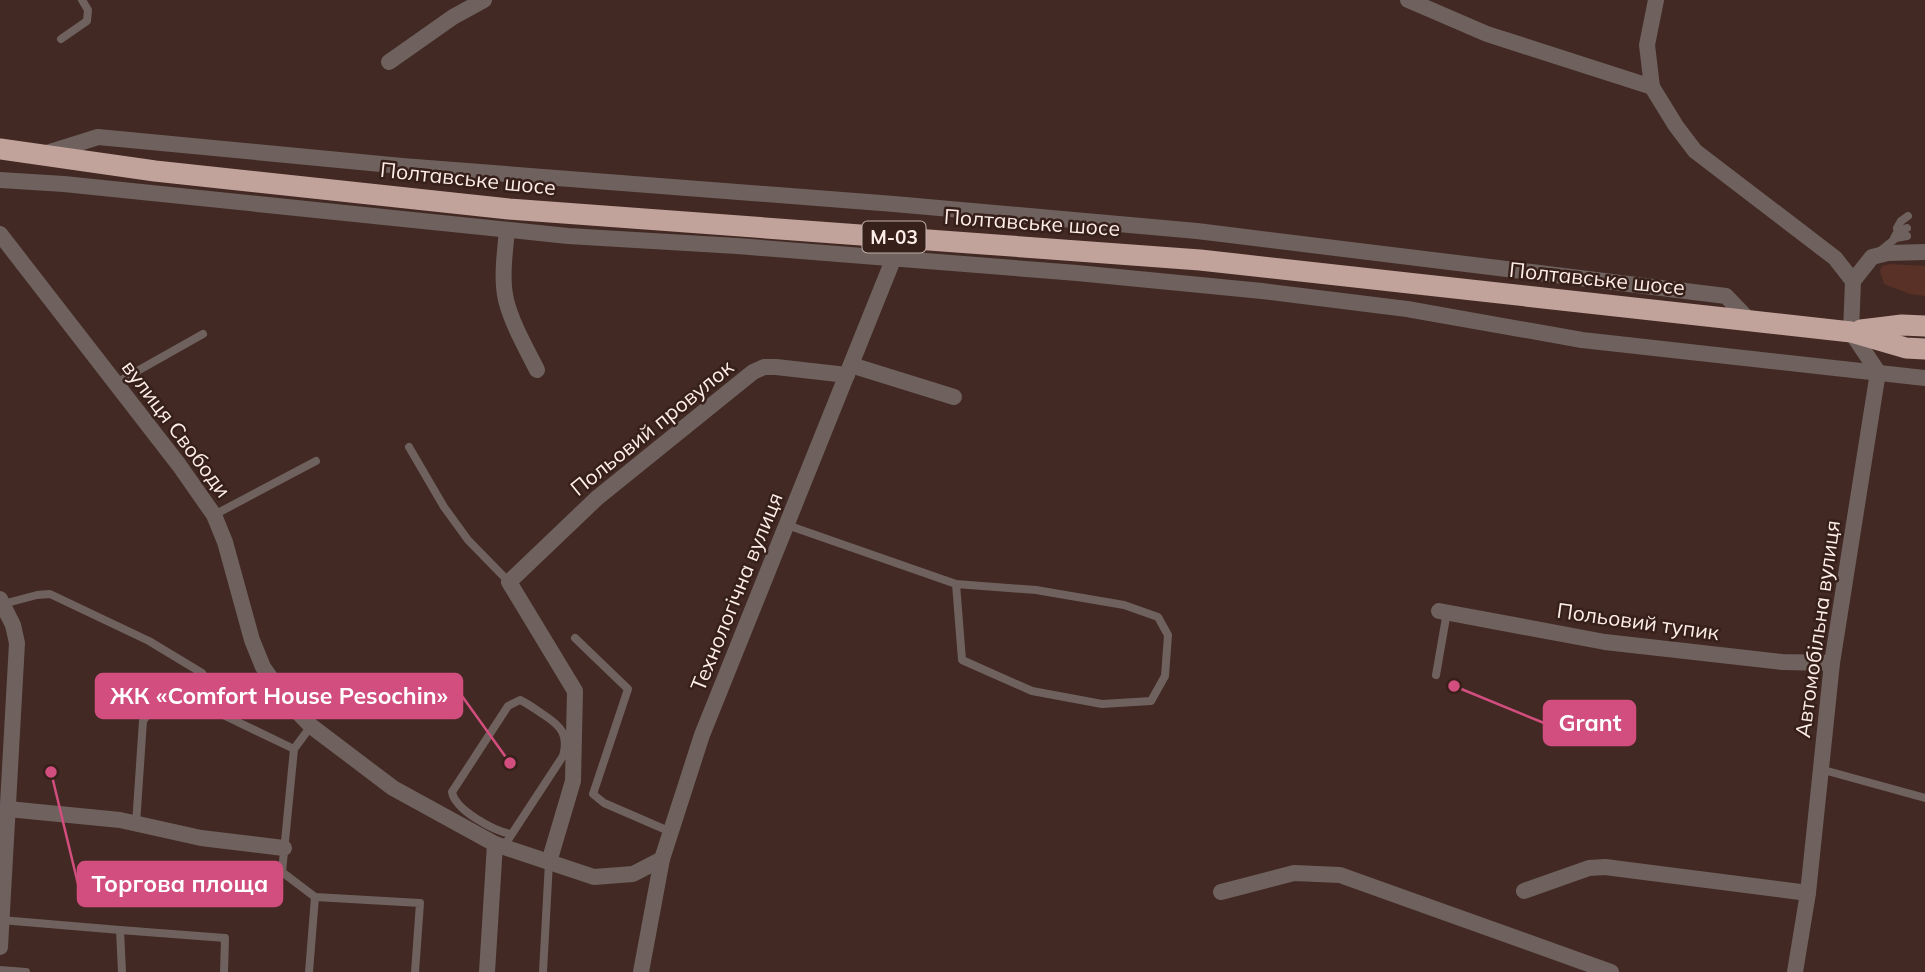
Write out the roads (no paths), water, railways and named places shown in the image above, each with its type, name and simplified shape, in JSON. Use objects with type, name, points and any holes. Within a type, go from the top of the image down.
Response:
[{"type":"highway","name":"Полтавське шосе","points":[[0,149],[39,156],[509,209],[1200,260],[1851,332]]},
{"type":"highway","name":"М-03","points":[[1851,332],[1902,325],[1925,326]]},
{"type":"highway","name":"М-03","points":[[1851,332],[1906,348],[1925,349]]},
{"type":"street","points":[[389,62],[453,17],[484,0]]},
{"type":"street","points":[[1408,0],[1487,34],[1652,87]]},
{"type":"street","points":[[1657,0],[1647,45],[1652,87],[1676,126],[1695,151],[1835,258],[1853,281]]},
{"type":"street","points":[[39,156],[98,137],[402,166],[894,204],[1197,231],[1726,296],[1749,320]]},
{"type":"street","points":[[0,180],[64,184],[507,230],[1077,273],[1262,291],[1407,309],[1582,340],[1925,378]]},
{"type":"street","points":[[507,230],[504,273],[506,299],[537,370]]},
{"type":"street","name":"вулиця Свободи","points":[[0,234],[180,465],[214,514],[225,542],[252,640],[263,667],[287,701],[311,726],[393,788],[549,862],[594,877],[634,874],[662,859]]},
{"type":"street","name":"Технологічна вулиця","points":[[641,972],[662,859],[702,735],[901,237]]},
{"type":"street","points":[[1878,372],[1851,332],[1853,281],[1872,257],[1888,253],[1925,252]]},
{"type":"street","name":"Польовий провулок","points":[[509,582],[597,498],[754,372],[764,367],[849,370],[954,397]]},
{"type":"street","name":"Автомобільна вулиця","points":[[1795,972],[1808,893],[1832,663],[1878,372]]},
{"type":"street","points":[[509,582],[575,691],[573,781],[549,862]]},
{"type":"street","points":[[0,947],[8,684],[17,643],[13,625],[2,602]]},
{"type":"street","name":"Польовий тупик","points":[[1443,611],[1605,642],[1782,662],[1832,663]]},
{"type":"street","points":[[5,814],[120,820],[201,838],[284,848]]},
{"type":"street","points":[[487,972],[503,841]]},
{"type":"street","points":[[1524,891],[1590,867],[1605,867],[1808,893]]},
{"type":"street","points":[[1221,892],[1294,873],[1340,875],[1611,972]]},
{"type":"lane","points":[[61,39],[86,23],[89,13],[82,0]]},
{"type":"lane","points":[[1872,257],[1893,240],[1898,232],[1908,225],[1901,220],[1893,240]]},
{"type":"lane","points":[[116,383],[203,334]]},
{"type":"lane","points":[[409,447],[444,507],[468,540],[509,582]]},
{"type":"lane","points":[[214,514],[316,461]]},
{"type":"lane","points":[[787,526],[956,584],[1061,594],[1124,605],[1158,617],[1168,635],[1165,676],[1151,701],[1102,704],[1032,691],[962,660],[956,584]]},
{"type":"lane","points":[[2,602],[50,594],[149,641],[202,673],[215,692],[219,713]]},
{"type":"lane","points":[[1436,675],[1443,611]]},
{"type":"lane","points":[[575,638],[628,690],[593,794],[604,803],[671,832]]},
{"type":"lane","points":[[520,700],[560,726],[566,744],[563,756],[503,841],[496,830],[457,805],[452,792],[508,706],[520,700]]},
{"type":"lane","points":[[136,824],[144,721],[155,708],[219,713],[294,749]]},
{"type":"lane","points":[[311,726],[294,749],[282,872],[315,897],[420,903],[415,972]]},
{"type":"lane","points":[[1820,769],[1925,798]]},
{"type":"lane","points":[[543,972],[549,862]]},
{"type":"lane","points":[[309,972],[315,897]]},
{"type":"lane","points":[[1,920],[225,938],[224,972]]},
{"type":"lane","points":[[120,930],[122,972]]},
{"type":"lane","points":[[0,970],[26,972]]},
{"type":"place","name":"Grant","points":[[1454,686]]},
{"type":"place","name":"ЖК «Comfort House Pesochin»","points":[[510,763]]},
{"type":"place","name":"Торгова площа","points":[[51,772]]}]
